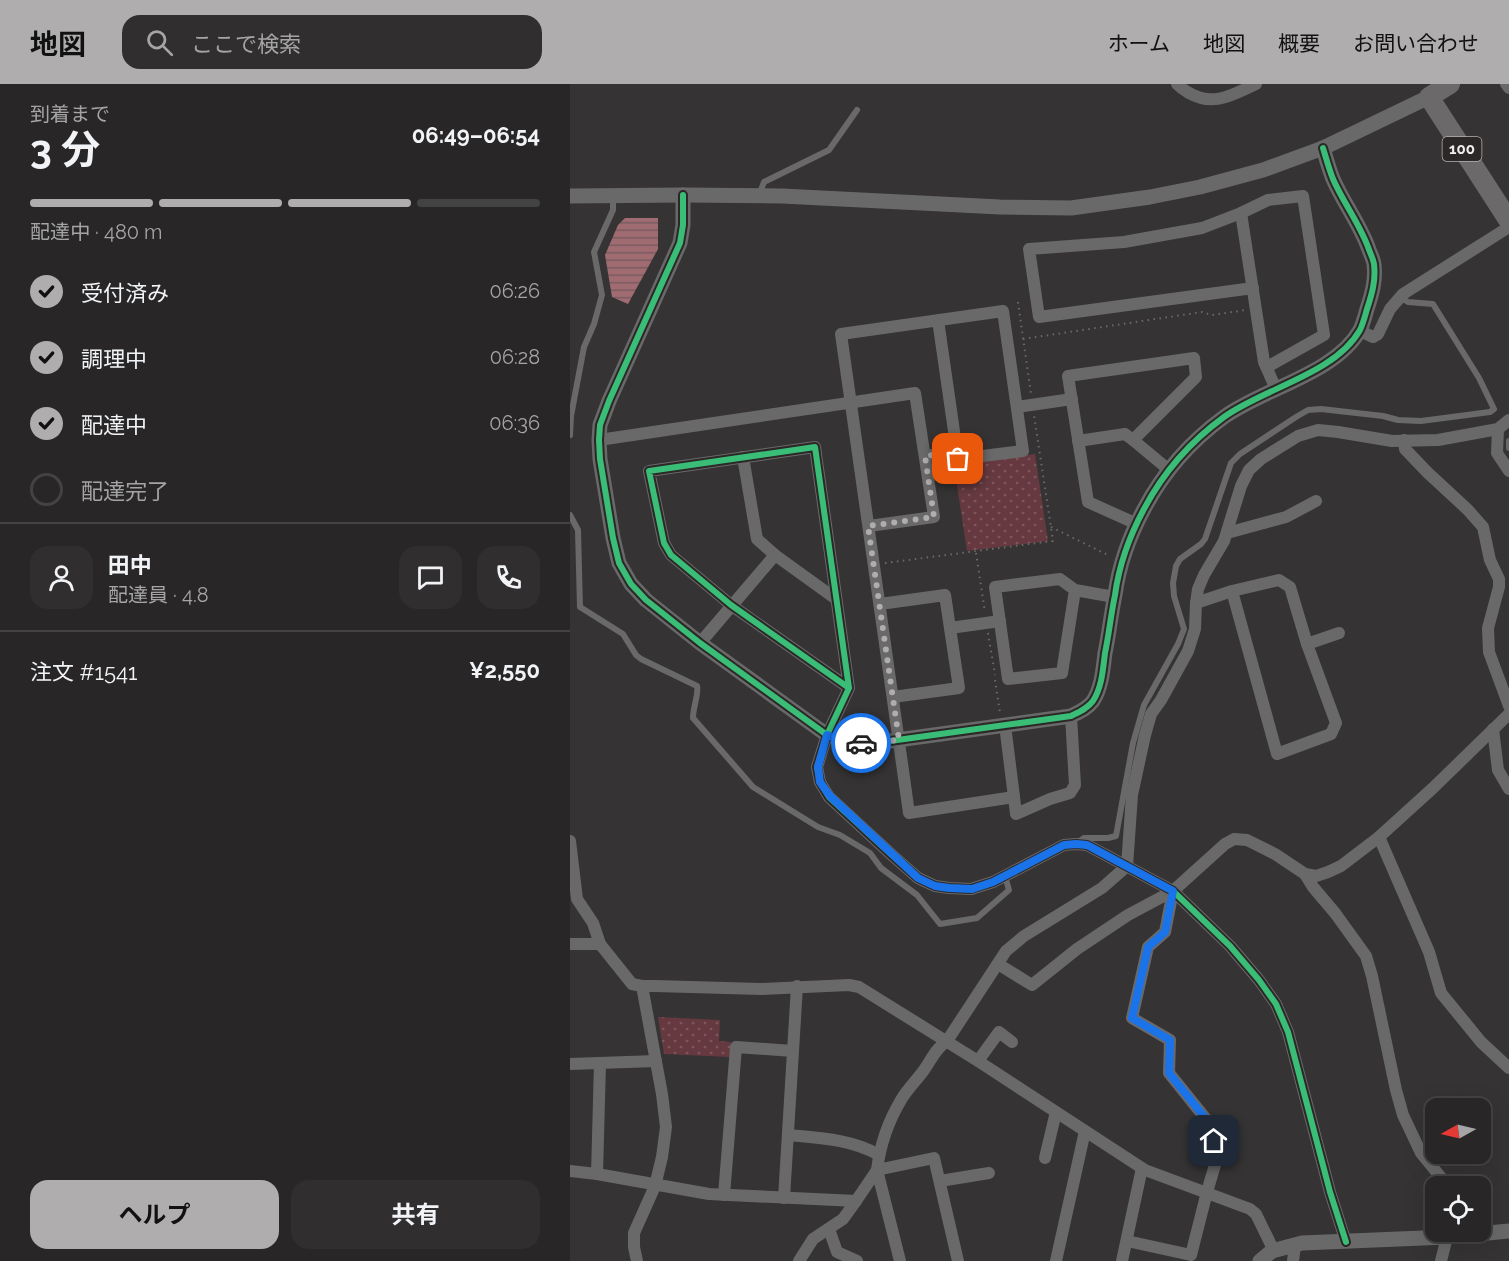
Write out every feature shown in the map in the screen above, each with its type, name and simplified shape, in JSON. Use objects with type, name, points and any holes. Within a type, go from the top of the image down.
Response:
[{"type":"main road","points":[[1426,91],[1450,84]]},
{"type":"main road","name":"100","points":[[1426,91],[1509,221]]},
{"type":"street","points":[[1177,84],[1196,97],[1206,100],[1223,99],[1242,87],[1256,84]]},
{"type":"street","points":[[1506,84],[1509,88]]},
{"type":"street","points":[[570,196],[758,196],[1071,208],[1150,197],[1200,187],[1263,170],[1323,148],[1426,91]]},
{"type":"street","points":[[683,195],[683,225],[680,243],[600,425],[600,459],[619,563],[631,584],[646,600],[700,643],[827,735],[860,743],[899,740],[1071,716],[1092,702],[1102,677],[1114,597],[1122,563],[1143,511],[1159,483],[1200,437],[1224,417],[1255,398],[1333,360],[1360,331],[1372,295],[1374,262],[1362,232],[1332,178],[1323,148]]},
{"type":"street","points":[[1253,288],[1039,316],[1029,249],[1124,242],[1203,228],[1268,200],[1303,196],[1324,335],[1267,367]]},
{"type":"street","points":[[1241,213],[1264,362],[1276,389]]},
{"type":"street","points":[[1360,331],[1373,337],[1378,334],[1390,309],[1400,297],[1509,227]]},
{"type":"street","points":[[938,320],[958,459],[1023,451],[1003,311],[938,320],[841,334],[909,813],[1014,798]]},
{"type":"street","points":[[1133,440],[1196,377],[1194,358],[1068,376],[1088,502],[1137,524]]},
{"type":"street","points":[[599,440],[915,393],[934,517],[868,526]]},
{"type":"street","points":[[1017,407],[1072,399]]},
{"type":"street","points":[[900,1261],[877,1170],[879,1155],[892,1118],[902,1098],[940,1045],[946,1041],[1006,951],[1024,936],[1102,888],[1127,866],[1132,795],[1145,735],[1152,714],[1188,651],[1195,629],[1196,603],[1201,582],[1224,541],[1241,486],[1249,470],[1261,459],[1298,436],[1318,430],[1392,441],[1438,440],[1498,429],[1509,420]]},
{"type":"street","points":[[1498,429],[1497,453],[1509,471]]},
{"type":"street","points":[[1078,441],[1125,434],[1169,470]]},
{"type":"street","points":[[1404,440],[1405,449],[1483,527],[1490,560],[1499,579],[1488,628],[1489,652],[1509,706]]},
{"type":"street","points":[[849,688],[731,605],[671,555],[664,543],[649,471],[815,447],[849,688],[827,735],[818,767],[820,782],[830,796],[918,878],[935,886],[972,889],[993,882],[1064,845],[1076,844],[1087,845],[1173,891],[1230,946],[1276,1004],[1287,1032],[1330,1192],[1346,1242]]},
{"type":"street","points":[[925,456],[957,452]]},
{"type":"street","points":[[743,457],[757,539],[775,555],[836,599]]},
{"type":"street","points":[[1227,533],[1286,517],[1316,501]]},
{"type":"street","points":[[700,643],[775,555]]},
{"type":"street","points":[[1075,590],[1062,673],[1008,680],[994,587],[1060,579],[1075,590],[1114,597]]},
{"type":"street","points":[[1196,603],[1232,591],[1279,580],[1290,587],[1307,644],[1336,723],[1331,734],[1276,754],[1232,591]]},
{"type":"street","points":[[880,604],[945,596],[959,688],[893,697]]},
{"type":"street","points":[[950,628],[999,621]]},
{"type":"street","points":[[1307,644],[1339,633]]},
{"type":"street","points":[[998,964],[1032,985],[1077,949],[1128,915],[1173,891],[1225,844],[1234,839],[1247,840],[1305,873],[1316,876],[1341,866],[1379,837],[1509,714]]},
{"type":"street","points":[[1005,725],[1016,814],[1070,793],[1075,785],[1071,716]]},
{"type":"street","points":[[1493,729],[1498,770],[1509,789]]},
{"type":"street","points":[[1379,837],[1429,952],[1441,993],[1481,1042],[1509,1068]]},
{"type":"street","points":[[570,841],[577,899],[593,923],[600,944],[632,984],[761,989],[797,986],[849,985],[858,987],[978,1061],[1142,1168],[1250,1209],[1256,1214],[1274,1251]]},
{"type":"street","points":[[1305,873],[1313,887],[1366,956],[1403,1115],[1421,1153],[1440,1176]]},
{"type":"street","points":[[1127,1241],[1191,1255],[1217,1158],[1210,1124],[1169,1073],[1170,1040],[1132,1018],[1148,947],[1165,932],[1173,891]]},
{"type":"street","points":[[570,944],[600,944]]},
{"type":"street","points":[[637,1261],[634,1233],[655,1186],[666,1127],[642,986]]},
{"type":"street","points":[[784,1198],[797,986]]},
{"type":"street","points":[[978,1061],[999,1032],[1012,1042]]},
{"type":"street","points":[[724,1195],[736,1047],[793,1052]]},
{"type":"street","points":[[570,1064],[656,1061]]},
{"type":"street","points":[[597,1174],[600,1063]]},
{"type":"street","points":[[1046,1158],[1056,1112]]},
{"type":"street","points":[[1056,1261],[1085,1131]]},
{"type":"street","points":[[788,1135],[833,1139],[879,1155]]},
{"type":"street","points":[[799,1261],[813,1239],[843,1219],[877,1170],[934,1158],[958,1261]]},
{"type":"street","points":[[1122,1261],[1142,1168]]},
{"type":"street","points":[[570,1171],[709,1194],[856,1201]]},
{"type":"street","points":[[939,1181],[989,1173]]},
{"type":"street","points":[[829,1229],[837,1252],[857,1261]]},
{"type":"street","points":[[1491,1230],[1509,1231]]},
{"type":"street","points":[[1260,1261],[1274,1251],[1302,1243],[1425,1238]]},
{"type":"street","points":[[1441,1261],[1446,1242]]},
{"type":"street","points":[[1293,1261],[1295,1245]]},
{"type":"lane","points":[[758,196],[764,182],[829,150],[857,110]]},
{"type":"lane","points":[[570,435],[571,416],[584,347],[594,324],[602,295],[594,252],[613,210],[614,196]]},
{"type":"lane","points":[[1076,844],[1084,838],[1116,836],[1132,743],[1144,705],[1178,644],[1184,628],[1174,596],[1173,583],[1176,566],[1180,559],[1201,544],[1204,539],[1231,463],[1240,454],[1308,410],[1421,421],[1490,412],[1494,409],[1479,378],[1433,304],[1408,302],[1400,297]]},
{"type":"lane","points":[[1509,441],[1509,448]]},
{"type":"lane","points":[[570,515],[578,530],[580,607],[623,634],[641,659],[697,686],[693,718],[753,787],[819,827],[840,835],[870,853],[881,868],[917,894],[940,924],[977,918],[1009,890],[1005,876]]},
{"type":"path","points":[[884,563],[1053,541],[1018,302]]},
{"type":"path","points":[[1023,339],[1202,312],[1212,315],[1250,309]]},
{"type":"path","points":[[1051,527],[1115,558]]},
{"type":"shaded area","points":[[625,218],[658,218],[658,249],[628,304],[612,297],[605,255],[618,225]]},
{"type":"shaded area","points":[[1035,454],[1048,541],[967,551],[954,465]]},
{"type":"shaded area","points":[[658,1017],[720,1020],[719,1041],[731,1042],[730,1057],[664,1054]]},
{"type":"cycle path","points":[[683,195],[683,225],[680,243],[600,425],[600,459],[619,563],[631,584],[646,600],[700,643],[827,735],[860,743],[883,742],[1071,716],[1086,708],[1093,701],[1102,678],[1122,561],[1139,519],[1169,470],[1189,447],[1224,417],[1334,358],[1349,345],[1361,328],[1373,287],[1374,262],[1360,229],[1333,179],[1323,148]]},
{"type":"cycle path","points":[[849,688],[731,605],[671,555],[664,543],[649,471],[815,447],[849,688],[827,735],[817,767],[820,782],[829,797],[918,878],[935,886],[971,889],[993,882],[1064,845],[1076,844],[1087,845],[1173,891],[1230,946],[1276,1004],[1288,1032],[1330,1192],[1346,1242]]},
{"type":"way so far","points":[[861,743],[899,740],[868,526],[934,517],[925,456],[957,452],[958,459]]},
{"type":"route","points":[[861,743],[827,735],[818,767],[820,782],[830,796],[918,878],[935,886],[972,889],[993,882],[1064,845],[1076,844],[1087,845],[1173,891],[1165,932],[1148,947],[1132,1018],[1170,1040],[1169,1073],[1210,1124],[1214,1141]]}]
